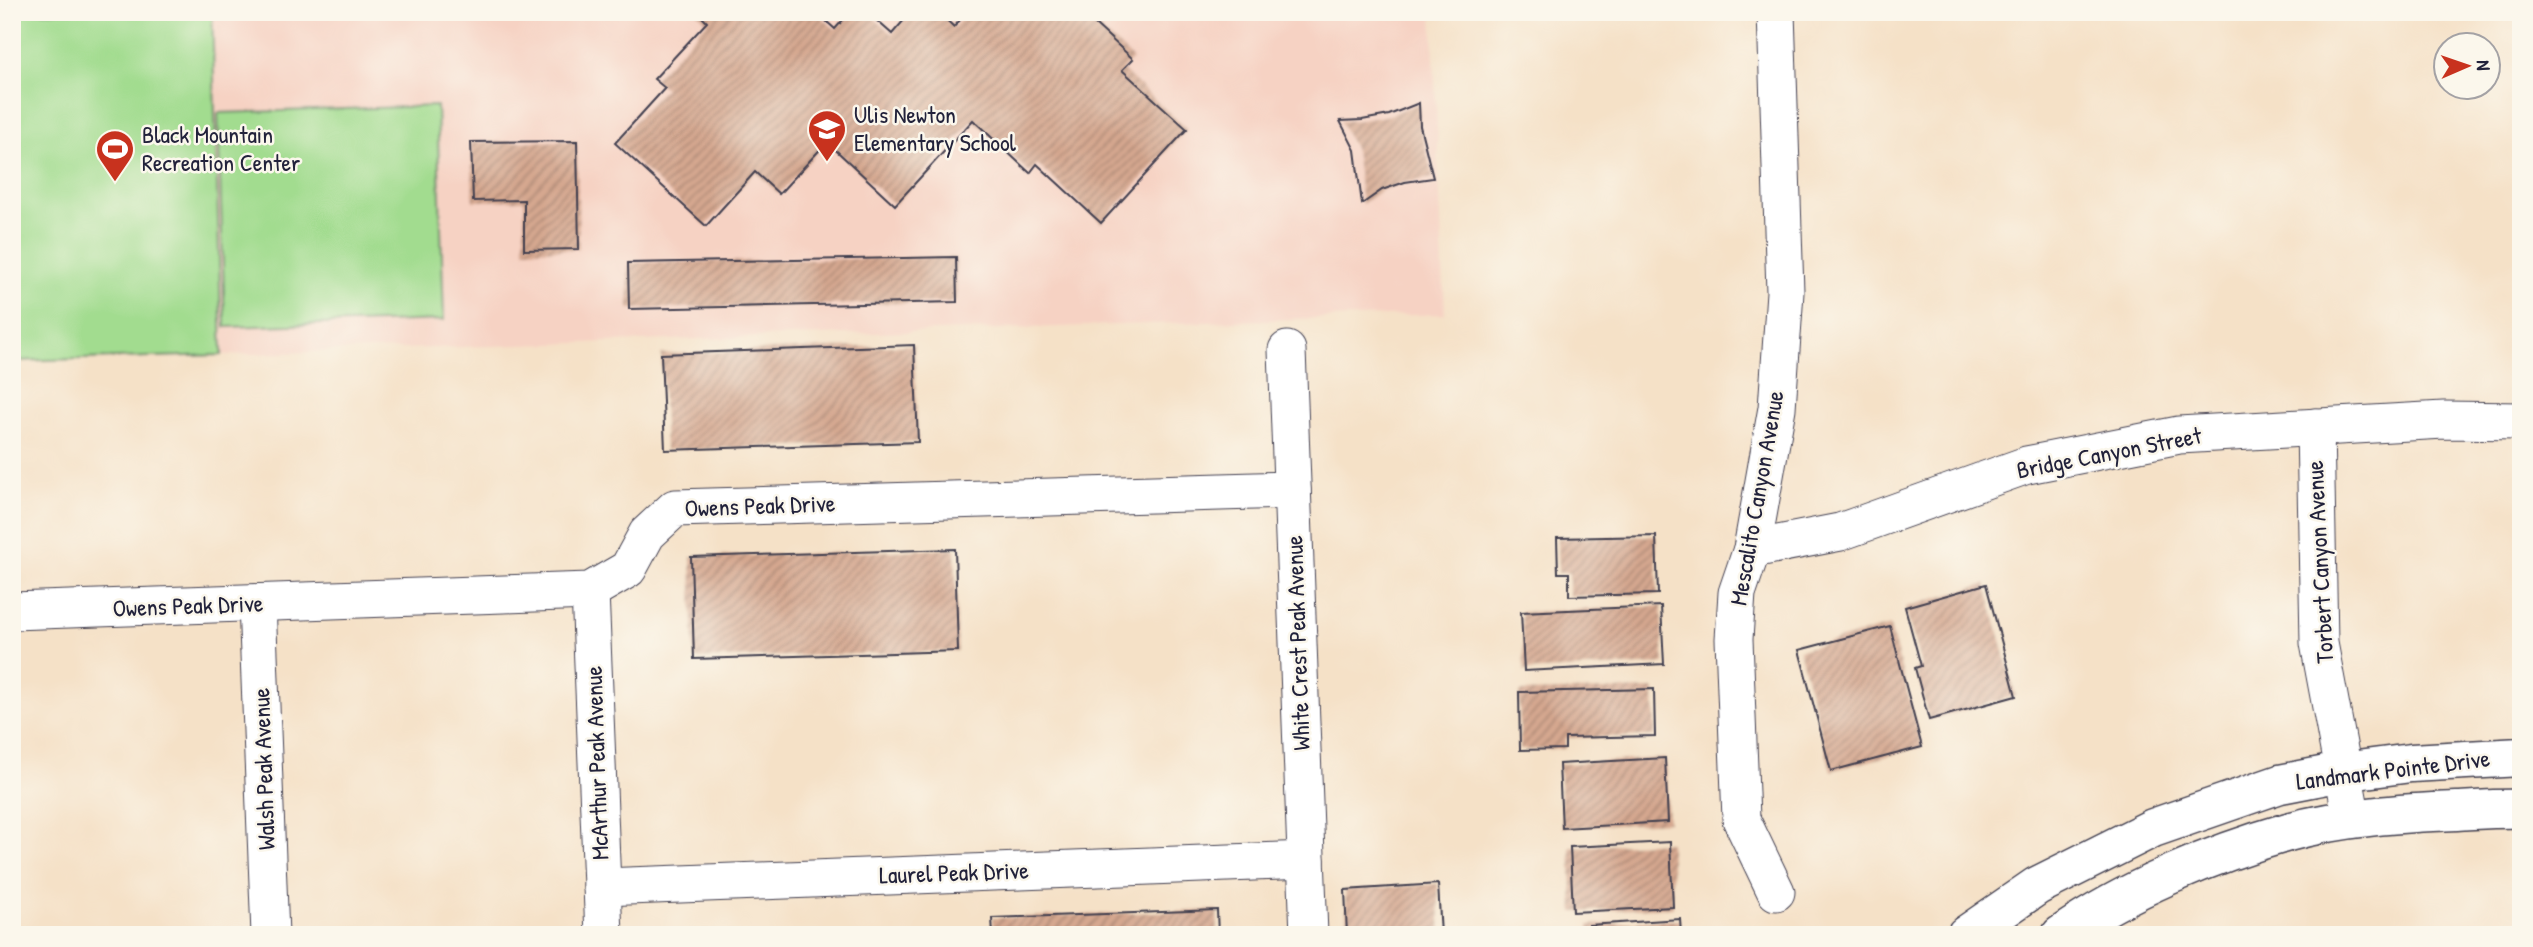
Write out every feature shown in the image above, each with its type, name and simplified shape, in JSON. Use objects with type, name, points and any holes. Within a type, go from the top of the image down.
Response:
[{"type":"street","name":"Mescalito Canyon Avenue","points":[[1776,12],[1785,292],[1777,408],[1752,549],[1737,593],[1734,639],[1741,819],[1776,892]]},
{"type":"street","name":"White Crest Peak Avenue","points":[[1287,351],[1309,935]]},
{"type":"street","name":"Bridge Canyon Street","points":[[1752,549],[1840,532],[2027,466],[2179,435],[2444,420],[2521,421]]},
{"type":"street","name":"Torbert Canyon Avenue","points":[[2315,427],[2319,643],[2352,819]]},
{"type":"street","name":"Owens Peak Drive","points":[[12,611],[590,591],[628,569],[647,534],[675,508],[1292,489]]},
{"type":"street","name":"McArthur Peak Avenue","points":[[590,591],[604,935]]},
{"type":"street","name":"Walsh Peak Avenue","points":[[257,603],[270,935]]},
{"type":"street","name":"Landmark Pointe Drive","points":[[1966,935],[2037,886],[2153,828],[2280,783],[2411,763],[2521,757]]},
{"type":"street","name":"Landmark Pointe Drive","points":[[2060,935],[2082,920],[2170,874],[2289,832],[2352,819],[2423,812],[2521,809]]},
{"type":"street","name":"Laurel Peak Drive","points":[[602,887],[1306,860]]},
{"type":"shaded area","name":"Ulis Newton Elementary School","points":[[212,12],[1432,12],[1445,314],[222,355]]},
{"type":"green space","name":"Black Mountain Recreation Center","points":[[12,12],[212,12],[222,355],[12,361]]},
{"type":"green space","points":[[437,106],[444,320],[225,327],[218,113]]},
{"type":"building","points":[[697,12],[816,12],[835,29],[850,12],[867,12],[892,34],[911,12],[938,12],[954,27],[967,12],[1082,12],[1133,59],[1122,70],[1187,129],[1101,223],[1037,164],[1030,173],[973,120],[895,205],[827,142],[779,194],[755,172],[706,226],[615,143],[665,88],[654,79],[707,22]]},
{"type":"building","points":[[1419,103],[1420,126],[1433,178],[1405,182],[1382,190],[1362,204],[1355,150],[1340,121],[1389,115]]},
{"type":"building","points":[[577,141],[579,249],[524,250],[524,200],[473,201],[471,142]]},
{"type":"building","points":[[956,257],[957,302],[629,309],[628,263]]},
{"type":"building","points":[[914,345],[918,442],[665,450],[661,354]]},
{"type":"building","points":[[1656,536],[1658,594],[1569,596],[1569,573],[1558,573],[1557,538]]},
{"type":"building","points":[[955,549],[958,651],[694,659],[691,557]]},
{"type":"building","points":[[1986,584],[2016,696],[1929,720],[1915,668],[1921,666],[1905,607]]},
{"type":"building","points":[[1661,606],[1664,664],[1524,671],[1521,612]]},
{"type":"building","points":[[1890,626],[1922,747],[1831,771],[1799,650]]},
{"type":"building","points":[[1654,689],[1655,736],[1565,738],[1565,749],[1520,750],[1519,692]]},
{"type":"building","points":[[1665,758],[1668,822],[1562,828],[1559,764]]},
{"type":"building","points":[[1670,842],[1673,907],[1573,912],[1570,847]]},
{"type":"building","points":[[1438,884],[1441,935],[1347,935],[1345,890]]},
{"type":"building","points":[[1217,910],[1218,935],[993,935],[992,918]]},
{"type":"building","points":[[1680,919],[1681,935],[1589,935],[1589,925]]},
{"type":"place","name":"Ulis Newton Elementary School","points":[[827,163]]},
{"type":"place","name":"Black Mountain Recreation Center","points":[[115,183]]}]
